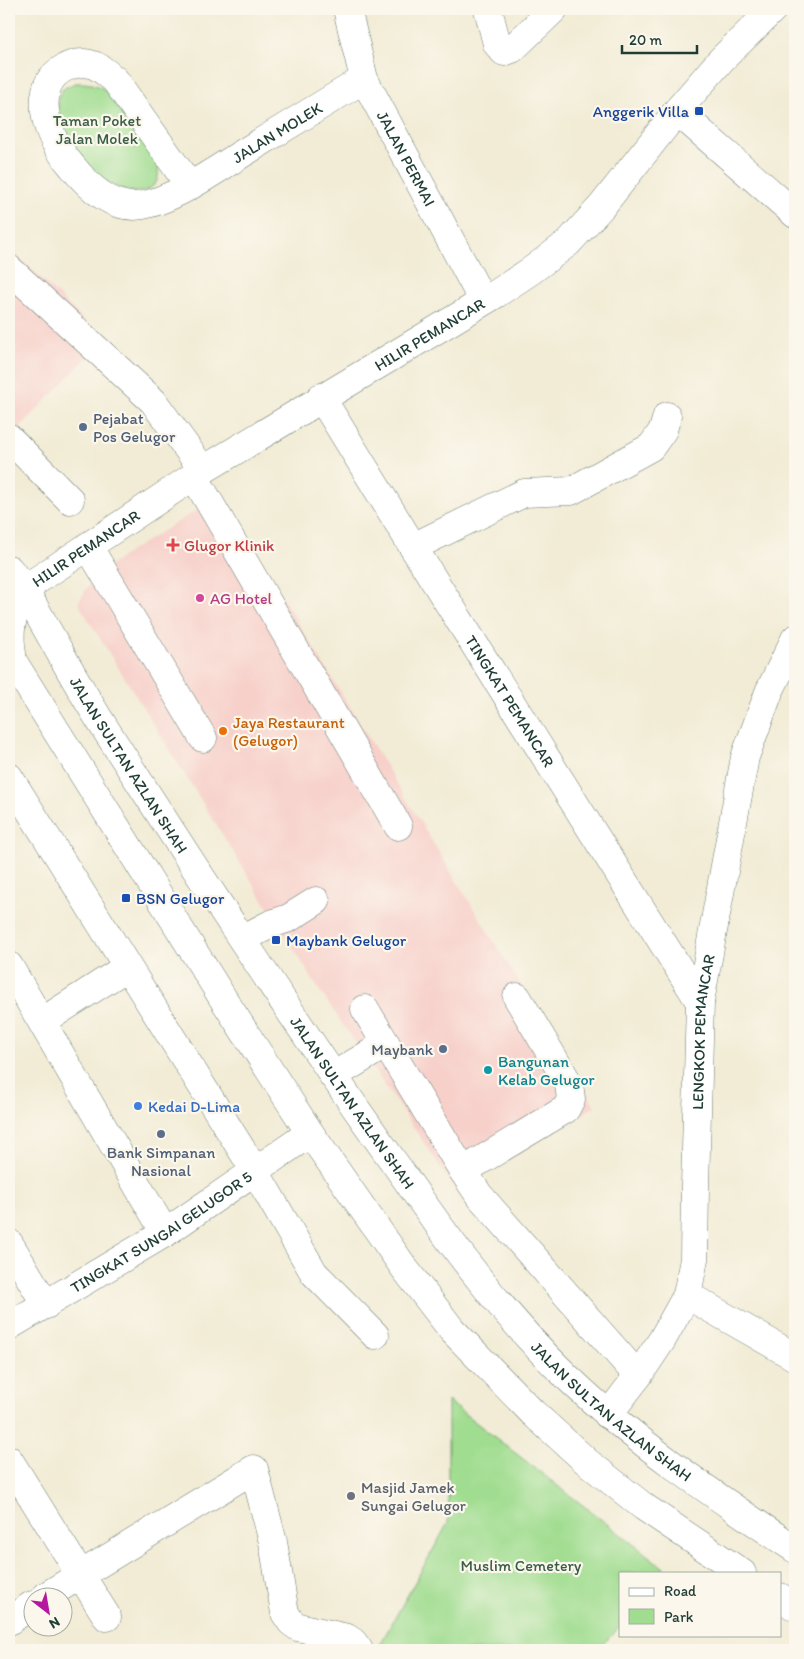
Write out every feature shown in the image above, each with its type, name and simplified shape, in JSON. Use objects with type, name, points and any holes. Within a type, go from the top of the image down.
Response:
[{"type":"main road","name":"JALAN PERMAI","points":[[346,9],[364,79],[483,301]]},
{"type":"main road","points":[[488,9],[497,44],[504,52],[512,49],[554,9]]},
{"type":"main road","name":"HILIR PEMANCAR","points":[[14,584],[88,546],[198,473],[483,301],[532,270],[568,243],[602,206],[721,60],[773,9]]},
{"type":"main road","name":"JALAN MOLEK","points":[[189,185],[115,80],[103,70],[91,64],[79,63],[65,67],[54,76],[47,88],[45,99],[49,129],[58,150],[87,184],[112,201],[133,206],[149,204],[189,185],[364,79]]},
{"type":"main road","points":[[677,112],[795,214]]},
{"type":"main road","points":[[9,269],[153,402],[198,473],[398,826]]},
{"type":"main road","name":"TINGKAT PEMANCAR","points":[[321,398],[700,1002]]},
{"type":"main road","points":[[413,547],[524,493],[571,491],[651,447],[663,430],[667,416]]},
{"type":"main road","points":[[9,438],[70,500]]},
{"type":"main road","points":[[88,546],[203,738]]},
{"type":"main road","points":[[14,584],[9,639],[11,658],[213,984],[310,1133],[411,1276],[452,1330],[558,1437],[644,1507],[741,1572]]},
{"type":"main road","name":"JALAN SULTAN AZLAN SHAH","points":[[14,584],[97,716],[333,1076],[444,1234],[482,1282],[521,1329],[564,1374],[608,1415],[679,1470],[795,1550]]},
{"type":"main road","name":"LENGKOK PEMANCAR","points":[[608,1415],[638,1376],[662,1340],[687,1295],[694,1259],[700,1002],[745,757],[769,692],[795,639]]},
{"type":"main road","points":[[9,777],[255,1172],[314,1273],[375,1335]]},
{"type":"main road","points":[[242,939],[271,924],[289,918],[316,901]]},
{"type":"main road","points":[[9,966],[43,1021],[165,1233]]},
{"type":"main road","points":[[43,1021],[127,967]]},
{"type":"main road","points":[[463,1171],[566,1109],[571,1099],[569,1084],[517,997]]},
{"type":"main road","points":[[365,1010],[479,1195],[638,1376]]},
{"type":"main road","points":[[333,1076],[386,1044]]},
{"type":"main road","name":"TINGKAT SUNGAI GELUGOR 5","points":[[9,1326],[165,1233],[310,1133]]},
{"type":"main road","points":[[9,1243],[46,1305]]},
{"type":"main road","points":[[687,1295],[795,1357]]},
{"type":"main road","points":[[9,1460],[107,1617]]},
{"type":"main road","points":[[61,1586],[254,1469],[273,1542],[285,1613],[298,1628],[347,1638],[359,1650]]},
{"type":"main road","points":[[782,1598],[795,1607]]},
{"type":"main road","points":[[9,1621],[22,1612]]},
{"type":"shaded area","points":[[9,247],[104,340],[9,439]]},
{"type":"shaded area","points":[[220,496],[595,1106],[457,1191],[318,988],[78,603],[93,578],[130,551]]},
{"type":"green space","name":"Taman Poket Jalan Molek","points":[[75,83],[100,87],[114,101],[156,160],[158,173],[154,185],[147,190],[139,192],[114,186],[93,171],[80,156],[66,133],[58,109],[58,98],[62,90]]},
{"type":"green space","name":"Muslim Cemetery","points":[[448,1401],[664,1568],[662,1572],[619,1572],[619,1628],[597,1650],[377,1650],[448,1523]]},
{"type":"place","name":"Anggerik Villa","points":[[699,111]]},
{"type":"place","name":"Pejabat Pos Gelugor","points":[[83,427]]},
{"type":"place","name":"Glugor Klinik","points":[[173,545]]},
{"type":"place","name":"AG Hotel","points":[[200,598]]},
{"type":"place","name":"Jaya Restaurant (Gelugor)","points":[[223,731]]},
{"type":"place","name":"BSN Gelugor","points":[[126,898]]},
{"type":"place","name":"Maybank Gelugor","points":[[276,940]]},
{"type":"place","name":"Maybank","points":[[443,1049]]},
{"type":"place","name":"Bangunan Kelab Gelugor","points":[[488,1070]]},
{"type":"place","name":"Kedai D-Lima","points":[[138,1106]]},
{"type":"place","name":"Bank Simpanan Nasional","points":[[161,1134]]},
{"type":"place","name":"Masjid Jamek Sungai Gelugor","points":[[351,1496]]}]
